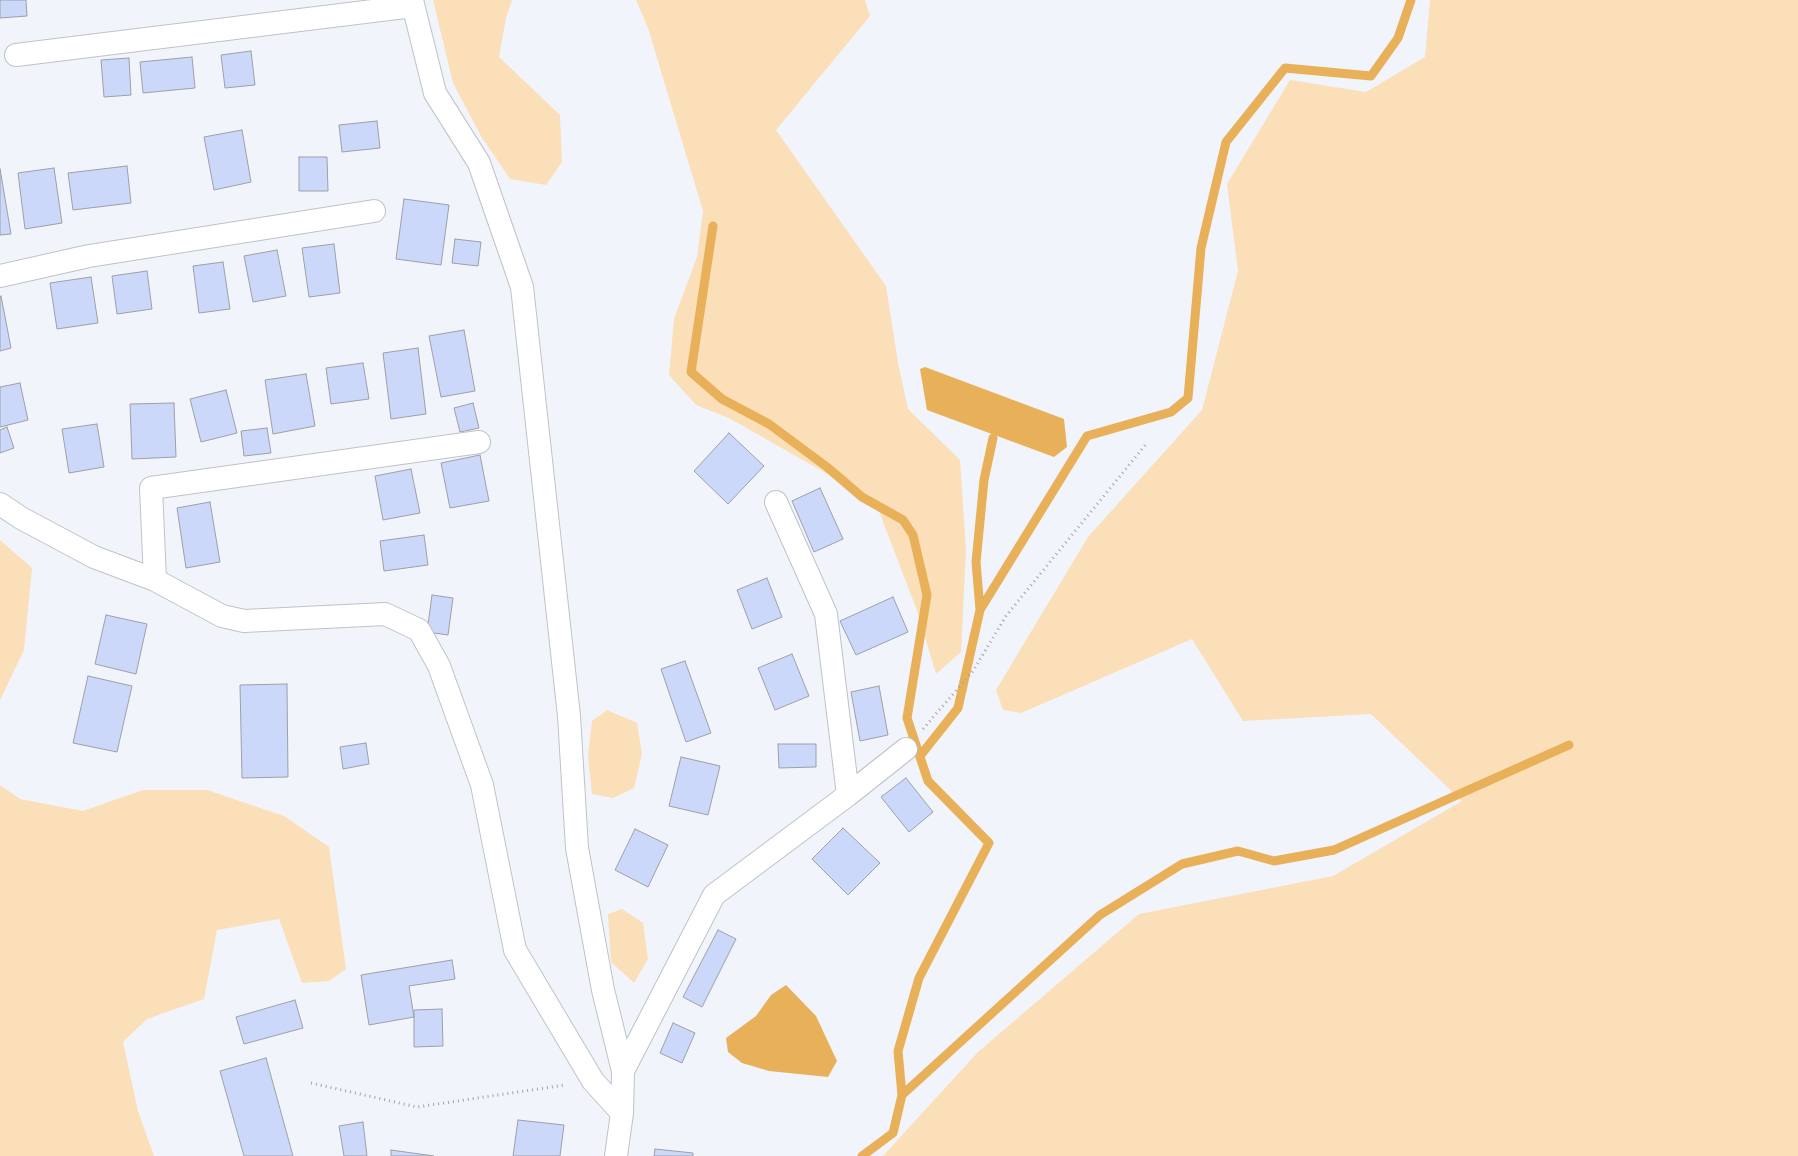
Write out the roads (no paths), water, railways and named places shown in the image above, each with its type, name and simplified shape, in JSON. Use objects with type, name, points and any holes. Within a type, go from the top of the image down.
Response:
[{"type":"street","points":[[16,55],[413,3],[435,93],[479,163],[522,287],[569,716],[577,848],[604,990],[623,1071],[622,1113],[616,1156]]},
{"type":"street","points":[[0,276],[89,256],[374,211]]},
{"type":"street","points":[[155,580],[151,488],[479,442]]},
{"type":"street","points":[[776,502],[826,614],[848,795]]},
{"type":"street","points":[[0,504],[21,518],[94,557],[155,580],[222,616],[244,621],[385,614],[419,630],[439,666],[482,785],[515,950],[593,1081],[622,1113]]},
{"type":"street","points":[[623,1071],[714,894],[848,795],[906,749]]},
{"type":"waterway","points":[[980,610],[1087,436],[1171,412],[1188,398],[1201,248],[1226,142],[1285,68],[1371,76],[1398,38],[1411,0]]},
{"type":"waterway","points":[[713,226],[691,372],[722,399],[769,424],[827,467],[862,497],[903,520],[913,535],[927,595],[907,718],[928,781],[989,843],[919,978],[898,1051],[902,1095]]},
{"type":"waterway","points":[[920,756],[958,708],[980,610],[976,562],[984,480],[993,438]]},
{"type":"waterway","points":[[862,1156],[893,1133],[902,1095],[1100,915],[1182,864],[1238,851],[1274,861],[1334,850],[1569,745]]}]
